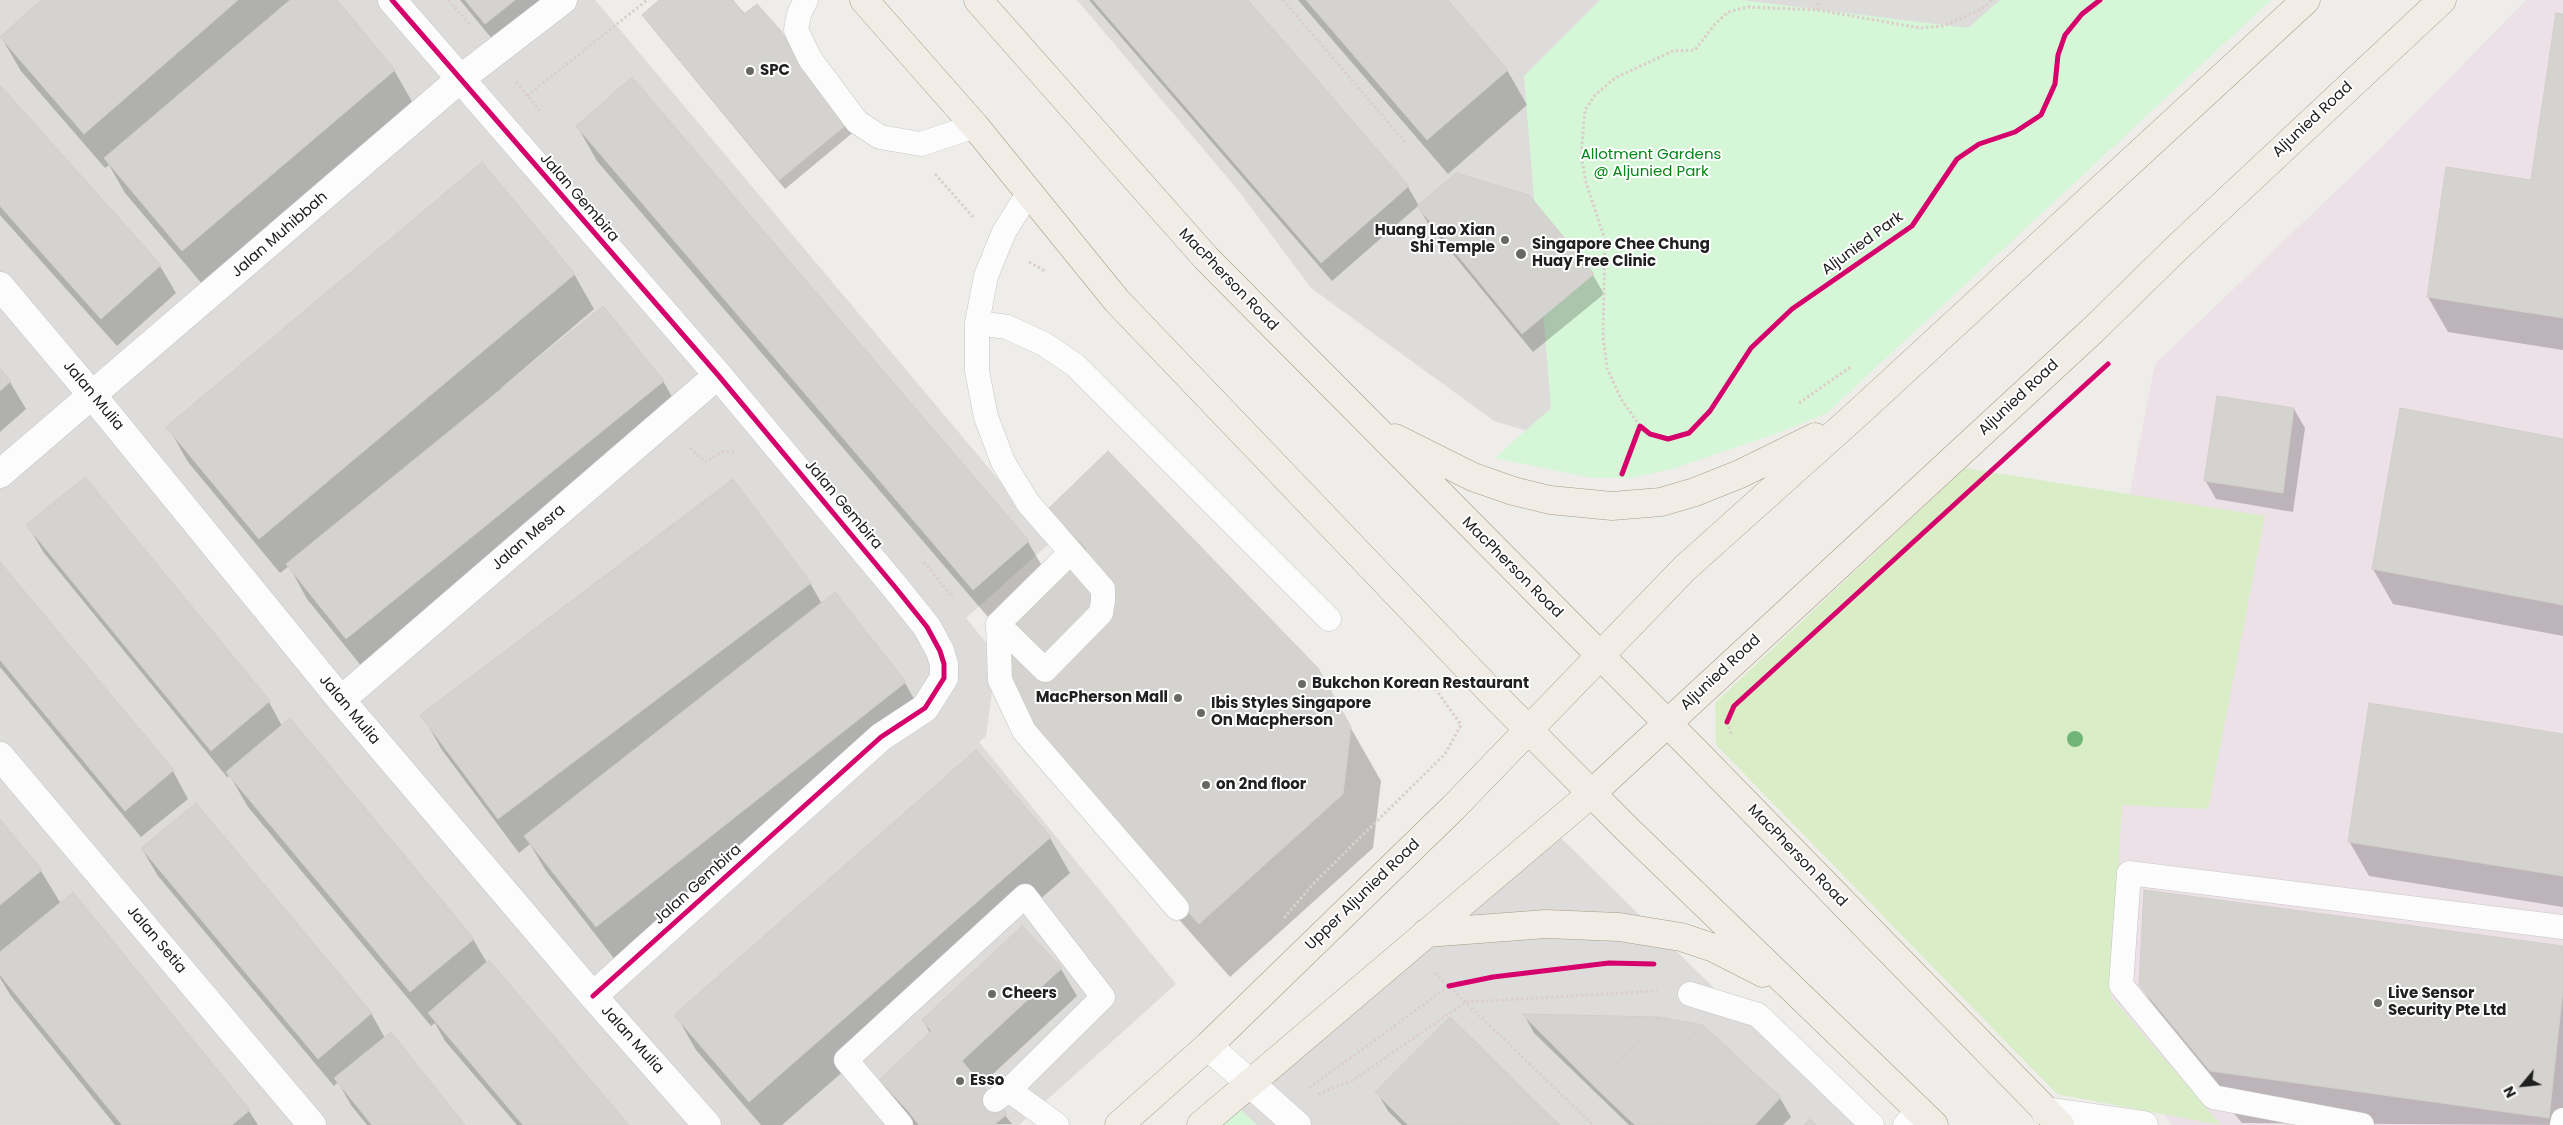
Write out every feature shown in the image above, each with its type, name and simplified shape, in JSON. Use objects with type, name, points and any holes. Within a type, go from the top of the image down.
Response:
[{"type":"main road","points":[[864,0],[975,126],[1117,301],[1530,730],[1920,1120]]},
{"type":"main road","name":"MacPherson Road","points":[[978,0],[1206,258],[1598,656],[1667,723],[2053,1118]]},
{"type":"main road","points":[[1598,656],[1685,568],[1858,413],[2306,0]]},
{"type":"main road","name":"Aljunied Road","points":[[1592,793],[2092,331],[2187,238],[2442,0]]},
{"type":"main road","points":[[1367,422],[1473,477],[1505,488],[1550,500],[1620,506],[1662,502],[1704,488],[1785,453],[1858,413]]},
{"type":"main road","name":"Upper Aljunied Road","points":[[1119,1125],[1208,1046],[1530,730],[1598,656]]},
{"type":"main road","points":[[1201,1125],[1249,1082],[1592,793]]},
{"type":"main road","points":[[1417,940],[1546,924],[1618,927],[1681,937],[1714,948],[1786,984]]},
{"type":"street","name":"Jalan Gembira","points":[[392,0],[459,80],[718,375],[927,627],[940,651],[944,678],[925,708],[881,737],[593,996]]},
{"type":"street","name":"Jalan Muhibbah","points":[[0,474],[459,80],[563,0]]},
{"type":"street","name":"Jalan Mulia","points":[[0,286],[92,394],[340,700],[593,996],[707,1125]]},
{"type":"street","name":"Jalan Mesra","points":[[340,700],[718,375]]},
{"type":"street","name":"Jalan Setia","points":[[0,756],[312,1125]]},
{"type":"street","points":[[1208,1046],[1249,1082],[1289,1112]]},
{"type":"street","points":[[2053,1118],[2139,1125]]},
{"type":"lane","points":[[806,0],[799,14],[796,30],[810,58],[857,122],[880,137],[921,144],[975,126]]},
{"type":"lane","points":[[998,624],[1045,670],[1101,613],[1102,589],[1028,503],[1003,462],[986,417],[977,371],[977,322],[986,276],[1004,232],[1029,192]]},
{"type":"lane","points":[[977,322],[1007,327],[1044,344],[1075,365],[1329,619]]},
{"type":"lane","points":[[1070,552],[998,624],[1000,680],[1024,731],[1178,908]]},
{"type":"lane","points":[[2362,1125],[2213,1096],[2121,985],[2129,874],[2563,927]]},
{"type":"lane","points":[[901,1125],[846,1060],[1025,896],[1103,997],[1002,1095],[1057,1125]]},
{"type":"lane","points":[[1690,994],[1758,1015],[1872,1125]]},
{"type":"lane","points":[[2562,1125],[2563,1120]]},
{"type":"path","points":[[527,96],[647,0]]},
{"type":"path","points":[[1283,0],[1406,143]]},
{"type":"path","points":[[1818,0],[1818,10]]},
{"type":"path","points":[[1645,430],[1640,426],[1621,399],[1607,368],[1603,337],[1605,240],[1586,182],[1581,155],[1585,110],[1595,95],[1616,78],[1672,51],[1695,50],[1715,24],[1728,12],[1748,7],[1818,10],[1920,28],[1943,26],[1980,10],[1992,0]]},
{"type":"path","points":[[998,246],[1050,274]]},
{"type":"path","points":[[1637,434],[1640,426]]},
{"type":"path","points":[[1282,920],[1313,884],[1445,754],[1461,725],[1432,685]]},
{"type":"path","points":[[1727,722],[1731,714]]},
{"type":"path","points":[[1417,940],[1449,986],[1592,1125]]},
{"type":"path","points":[[1289,1112],[1449,986],[1458,984]]},
{"type":"path","points":[[1289,1112],[1354,1080],[1466,1002],[1659,991],[1690,994]]},
{"type":"shaded area","points":[[0,0],[595,0],[1051,542],[966,618],[997,656],[986,736],[979,742],[1176,984],[1019,1125],[0,1125]]},
{"type":"shaded area","points":[[1077,0],[2192,0],[1634,463],[1494,421],[1311,288],[1238,190]]},
{"type":"shaded area","points":[[2526,0],[2563,0],[2563,1125],[2172,1125],[2061,974],[2074,779],[2155,364],[2381,148]]},
{"type":"shaded area","points":[[1559,836],[1854,1125],[1190,1125]]},
{"type":"green space","name":"Allotment Gardens @ Aljunied Park","points":[[1600,0],[1742,0],[1968,28],[2000,0],[2271,0],[1827,413],[1781,432],[1672,469],[1630,478],[1592,478],[1495,458],[1551,408],[1524,76]]},
{"type":"green space","points":[[1965,468],[2265,516],[2208,809],[2122,805],[2111,997],[2221,1125],[2057,1094],[1716,745],[1715,703]]},
{"type":"green space","points":[[1238,1107],[1257,1125],[1218,1125]]},
{"type":"building","points":[[41,0],[238,0],[84,134],[0,37]]},
{"type":"building","points":[[290,0],[337,0],[395,70],[182,251],[104,158]]},
{"type":"building","points":[[465,0],[515,0],[485,24]]},
{"type":"building","name":"SPC","points":[[659,0],[733,0],[744,14],[757,4],[852,120],[779,180],[642,15]]},
{"type":"building","points":[[1093,0],[1248,0],[1409,186],[1321,263]]},
{"type":"building","points":[[1306,0],[1448,0],[1508,70],[1427,140]]},
{"type":"building","points":[[2556,13],[2563,14],[2563,318],[2427,297],[2446,167],[2531,180]]},
{"type":"building","points":[[632,77],[1029,541],[973,590],[576,126]]},
{"type":"building","points":[[0,85],[161,265],[101,319],[0,206]]},
{"type":"building","points":[[482,162],[575,274],[259,539],[166,427]]},
{"type":"building","name":"Huang Lao Xian Shi Temple","points":[[1456,173],[1529,195],[1594,274],[1522,334],[1417,206]]},
{"type":"building","points":[[603,306],[664,381],[346,639],[286,564]]},
{"type":"building","points":[[0,368],[11,381],[0,391]]},
{"type":"building","points":[[2217,396],[2294,408],[2283,493],[2204,481]]},
{"type":"building","points":[[2400,408],[2563,439],[2563,605],[2372,569]]},
{"type":"building","name":"MacPherson Mall","points":[[1108,451],[1318,668],[1351,727],[1343,794],[1199,924],[1039,745],[1006,659],[1014,619],[1087,549],[1048,509]]},
{"type":"building","points":[[85,477],[270,701],[211,751],[26,525]]},
{"type":"building","points":[[733,479],[811,583],[498,819],[420,715]]},
{"type":"building","points":[[0,562],[174,770],[125,811],[0,660]]},
{"type":"building","points":[[835,592],[906,682],[596,927],[524,836]]},
{"type":"building","points":[[2369,703],[2563,734],[2563,876],[2348,842]]},
{"type":"building","points":[[290,718],[474,939],[410,992],[226,772]]},
{"type":"building","points":[[976,750],[1051,837],[749,1102],[674,1015]]},
{"type":"building","points":[[196,803],[372,1013],[318,1059],[141,848]]},
{"type":"building","points":[[0,819],[42,870],[0,905]]},
{"type":"building","points":[[2144,890],[2563,946],[2563,990],[2549,1118],[2210,1071],[2139,985]]},
{"type":"building","points":[[73,892],[250,1110],[232,1125],[122,1125],[0,975],[0,952]]},
{"type":"building","name":"Cheers","points":[[1022,926],[1062,968],[908,1111],[879,1080],[931,1031],[922,1020]]},
{"type":"building","points":[[489,960],[629,1125],[523,1125],[428,1013]]},
{"type":"building","points":[[1522,1014],[1659,1017],[1596,1088]]},
{"type":"building","points":[[1450,1017],[1479,1045],[1404,1121],[1375,1092]]},
{"type":"building","points":[[1659,1017],[1703,1025],[1621,1112],[1596,1088]]},
{"type":"building","points":[[1703,1025],[1729,1049],[1657,1125],[1635,1125],[1621,1112]]},
{"type":"building","points":[[391,1032],[465,1125],[372,1125],[334,1078]]},
{"type":"building","points":[[1479,1045],[1507,1073],[1456,1125],[1408,1125],[1404,1121]]},
{"type":"building","points":[[1729,1049],[1753,1072],[1704,1125],[1657,1125]]},
{"type":"building","name":"Esso","points":[[962,1061],[1007,1114],[994,1125],[919,1125],[908,1111]]},
{"type":"building","points":[[1753,1072],[1781,1097],[1755,1125],[1704,1125]]},
{"type":"building","points":[[1507,1073],[1536,1102],[1512,1125],[1456,1125]]},
{"type":"building","points":[[1536,1102],[1560,1125],[1512,1125]]},
{"type":"building","points":[[1810,1119],[1816,1125],[1804,1125]]},
{"type":"cycle path","points":[[392,0],[718,375],[895,587],[927,627],[940,651],[944,664],[944,678],[925,708],[881,737],[593,996]]},
{"type":"cycle path","name":"Aljunied Park","points":[[1622,474],[1640,426],[1650,434],[1668,439],[1689,433],[1710,411],[1751,348],[1792,309],[1912,226],[1957,159],[1979,144],[2015,132],[2041,115],[2055,84],[2058,55],[2065,35],[2082,14],[2100,0]]},
{"type":"cycle path","points":[[1727,722],[1734,706],[2108,364]]},
{"type":"cycle path","points":[[1449,986],[1493,977],[1609,963],[1654,964]]},
{"type":"place","name":"SPC","points":[[750,71]]},
{"type":"place","name":"Huang Lao Xian Shi Temple","points":[[1505,240]]},
{"type":"place","name":"Singapore Chee Chung Huay Free Clinic","points":[[1521,254]]},
{"type":"place","name":"Bukchon Korean Restaurant","points":[[1302,684]]},
{"type":"place","name":"MacPherson Mall","points":[[1178,698]]},
{"type":"place","name":"Ibis Styles Singapore On Macpherson","points":[[1201,713]]},
{"type":"place","name":"on 2nd floor","points":[[1206,785]]},
{"type":"place","name":"Cheers","points":[[992,994]]},
{"type":"place","name":"Live Sensor Security Pte Ltd","points":[[2378,1003]]},
{"type":"place","name":"Esso","points":[[960,1081]]}]
